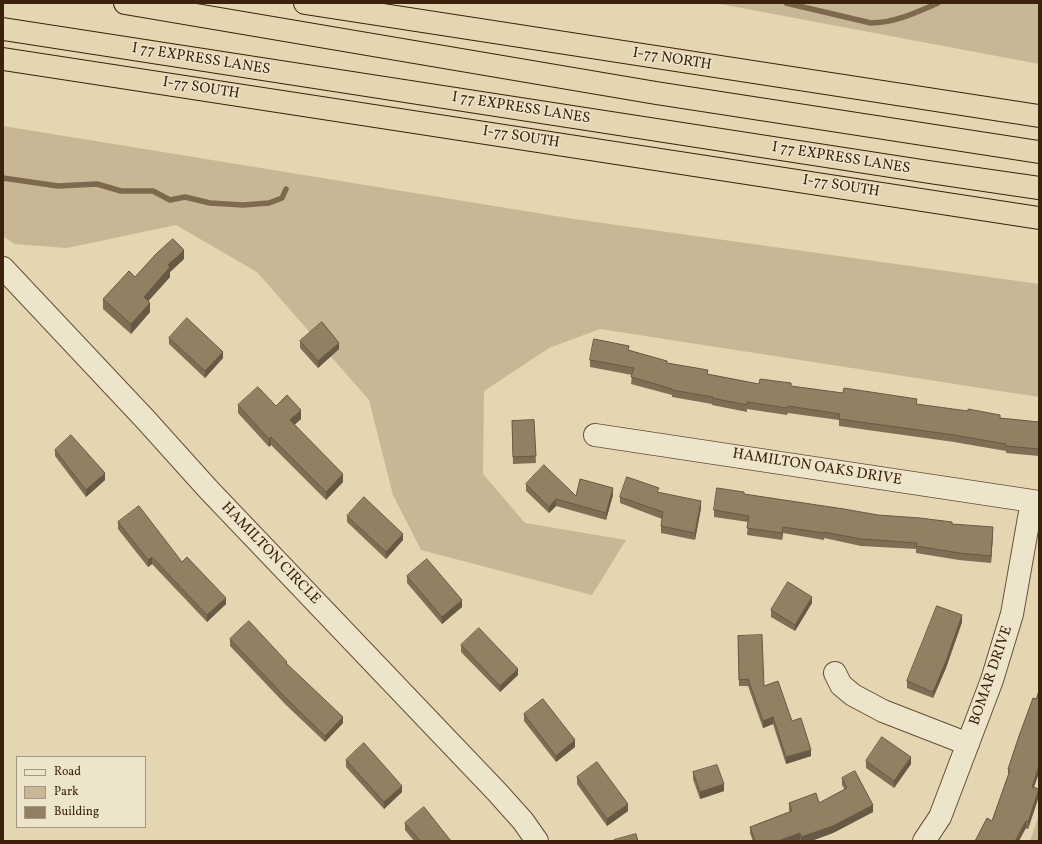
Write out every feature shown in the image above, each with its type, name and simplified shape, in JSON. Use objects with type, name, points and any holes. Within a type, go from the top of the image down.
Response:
[{"type":"highway","points":[[125,3],[656,93],[1039,152]]},
{"type":"highway","name":"I-77 NORTH","points":[[305,3],[1039,116]]},
{"type":"highway","name":"I 77 EXPRESS LANES","points":[[3,29],[1039,188]]},
{"type":"highway","name":"I-77 SOUTH","points":[[5,60],[1039,218]]},
{"type":"street","name":"HAMILTON CIRCLE","points":[[3,268],[145,418],[213,494],[497,792],[537,841]]},
{"type":"street","name":"HAMILTON OAKS DRIVE","points":[[595,434],[1035,502]]},
{"type":"street","name":"BOMAR DRIVE","points":[[924,841],[940,816],[992,680],[1012,614],[1035,502]]},
{"type":"street","points":[[835,673],[842,685],[853,695],[883,711],[968,744]]},
{"type":"green space","points":[[715,3],[1039,3],[1039,64]]},
{"type":"green space","points":[[3,126],[574,219],[1039,284],[1039,397],[600,329],[549,348],[484,391],[483,474],[525,523],[626,540],[592,595],[421,550],[393,495],[369,400],[257,272],[176,225],[67,248],[14,244],[3,236]]},
{"type":"green space","points":[[1039,815],[1039,841],[1030,841]]},
{"type":"building","points":[[173,239],[184,250],[168,265],[170,267],[144,297],[150,303],[131,324],[103,299],[129,271],[135,277],[156,254]]},
{"type":"building","points":[[187,318],[223,352],[205,371],[169,338]]},
{"type":"building","points":[[322,322],[339,343],[318,361],[300,341]]},
{"type":"building","points":[[594,339],[629,346],[628,350],[667,361],[667,363],[708,370],[707,374],[759,384],[760,379],[791,383],[791,386],[843,393],[844,388],[917,399],[916,404],[968,411],[968,409],[1000,415],[1000,418],[1039,422],[1039,449],[1006,446],[1006,444],[954,435],[839,419],[840,414],[788,406],[787,408],[747,402],[747,405],[672,390],[631,377],[634,368],[590,360]]},
{"type":"building","points":[[258,387],[276,406],[287,395],[301,410],[290,420],[343,474],[326,492],[271,437],[269,439],[238,405]]},
{"type":"building","points":[[534,420],[536,456],[513,457],[512,421]]},
{"type":"building","points":[[71,435],[105,473],[86,490],[55,450]]},
{"type":"building","points":[[544,465],[576,496],[580,479],[613,488],[606,513],[556,499],[549,507],[526,484]]},
{"type":"building","points":[[627,477],[659,488],[657,492],[701,501],[695,533],[661,526],[663,512],[620,497]]},
{"type":"building","points":[[717,488],[744,492],[744,494],[878,515],[920,518],[952,522],[952,524],[993,527],[991,556],[959,553],[916,546],[917,543],[861,539],[824,532],[783,527],[782,533],[747,528],[749,516],[714,510]]},
{"type":"building","points":[[364,497],[403,534],[386,552],[347,516]]},
{"type":"building","points":[[139,506],[182,562],[187,557],[226,598],[207,615],[152,557],[148,560],[118,522]]},
{"type":"building","points":[[427,559],[462,600],[442,617],[407,576]]},
{"type":"building","points":[[788,582],[812,597],[795,625],[771,610]]},
{"type":"building","points":[[937,606],[962,615],[946,661],[933,692],[907,681]]},
{"type":"building","points":[[249,621],[287,662],[286,663],[343,717],[325,736],[286,698],[230,639]]},
{"type":"building","points":[[479,628],[518,669],[500,686],[461,645]]},
{"type":"building","points":[[762,635],[764,686],[778,681],[792,721],[801,718],[811,750],[786,757],[773,717],[763,721],[748,679],[739,680],[738,636]]},
{"type":"building","points":[[1039,691],[1039,766],[1032,787],[1039,789],[1028,822],[1026,821],[1015,841],[975,841],[987,818],[992,821],[1010,770],[1008,769],[1019,736],[1033,698],[1036,699]]},
{"type":"building","points":[[543,699],[575,740],[556,756],[524,714]]},
{"type":"building","points":[[882,737],[911,757],[894,781],[866,761]]},
{"type":"building","points":[[364,743],[402,786],[384,802],[346,760]]},
{"type":"building","points":[[597,762],[628,804],[607,819],[577,777]]},
{"type":"building","points":[[717,765],[724,784],[700,792],[693,772]]},
{"type":"building","points":[[855,771],[873,805],[833,826],[801,837],[800,833],[778,841],[755,841],[750,827],[792,811],[789,803],[816,793],[819,803],[847,788],[842,778]]},
{"type":"building","points":[[424,807],[451,841],[420,841],[405,823]]},
{"type":"building","points":[[636,834],[638,841],[614,841],[614,840]]},
{"type":"waterway","points":[[786,3],[871,23],[880,23],[897,19],[938,3]]},
{"type":"waterway","points":[[3,178],[58,186],[97,184],[121,191],[153,191],[170,200],[185,197],[210,203],[243,205],[269,203],[282,198],[286,189]]}]
